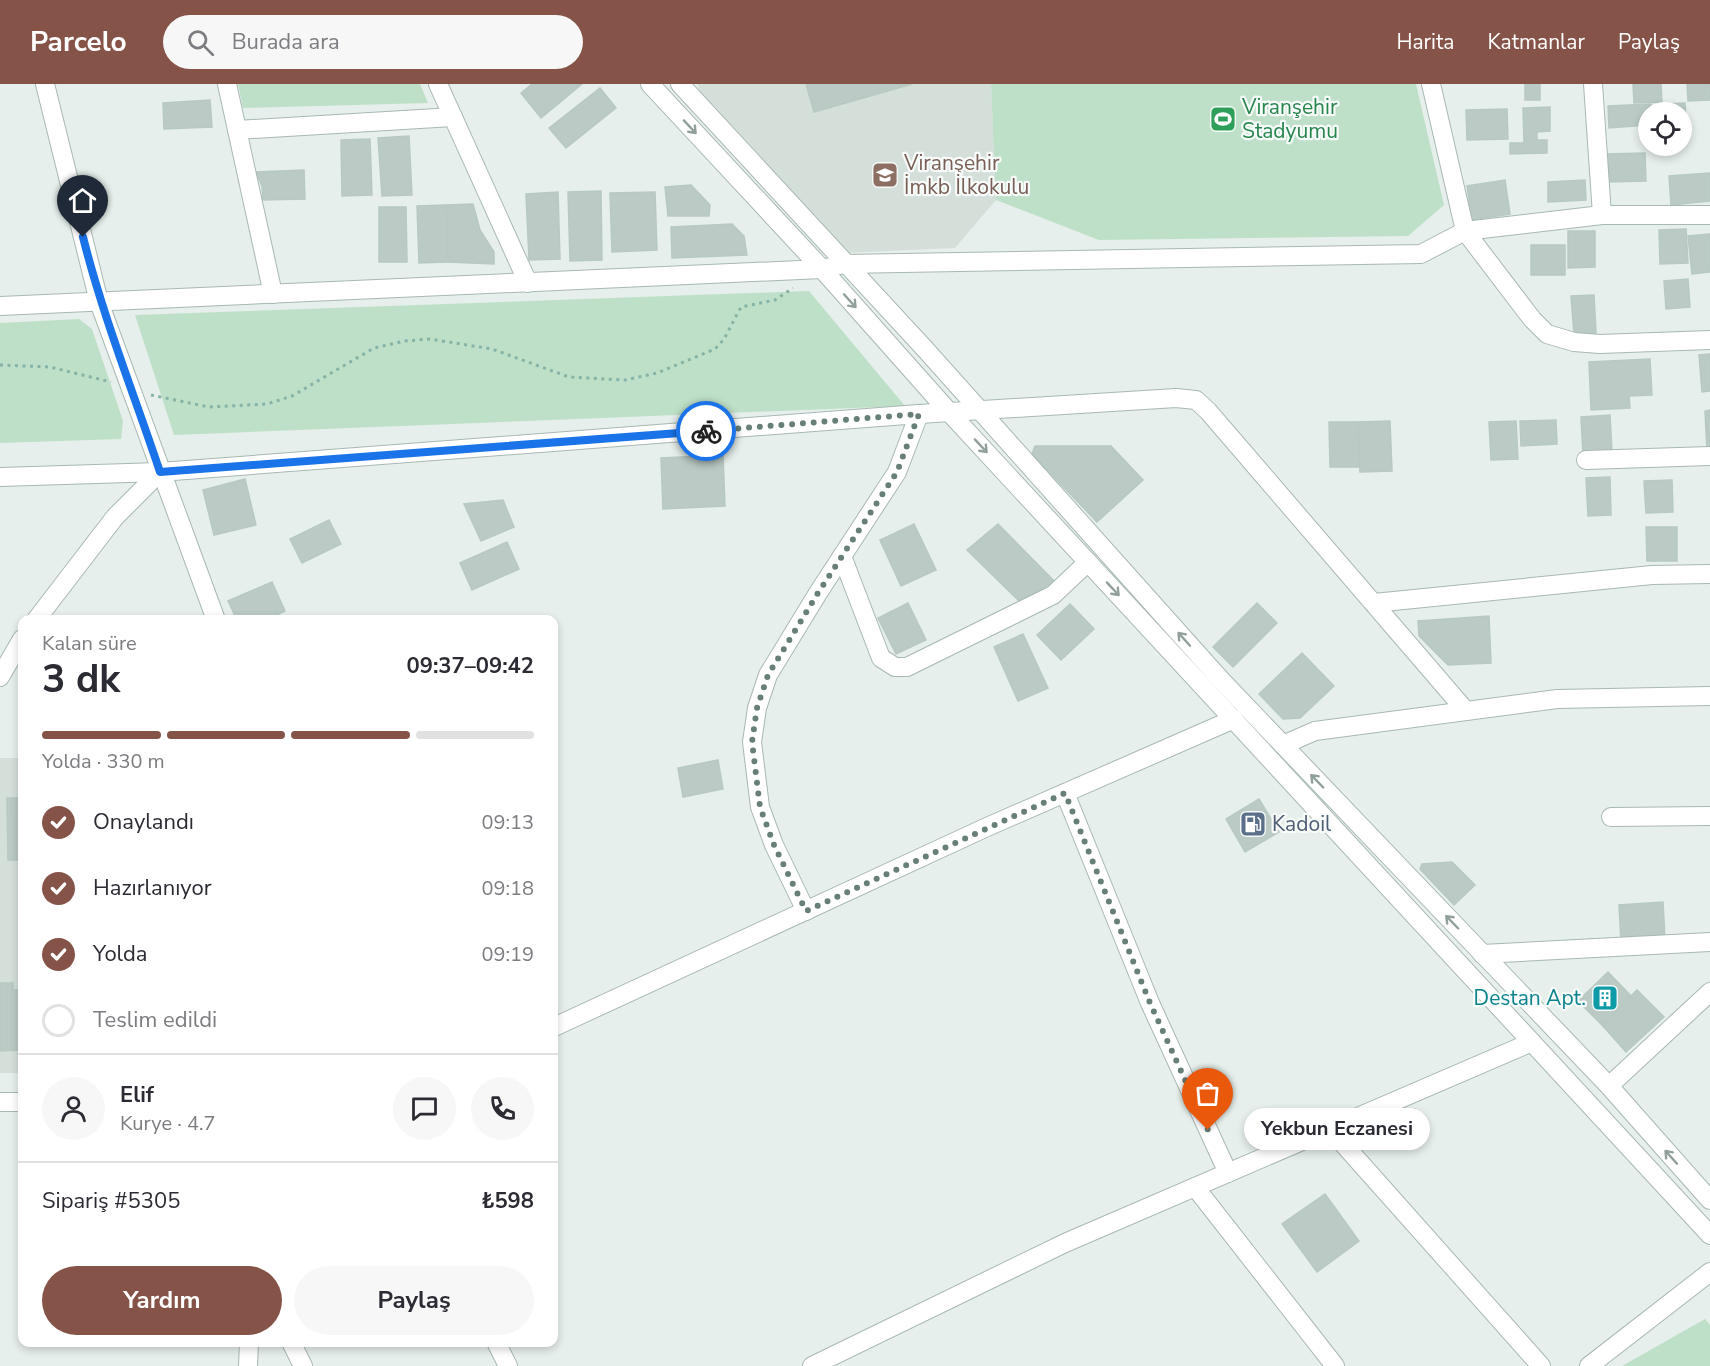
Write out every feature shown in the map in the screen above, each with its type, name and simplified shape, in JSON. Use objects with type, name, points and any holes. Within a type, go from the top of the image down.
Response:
[{"type":"street","points":[[45,84],[99,302],[214,615]]},
{"type":"street","points":[[227,84],[273,294]]},
{"type":"street","points":[[438,84],[528,283]]},
{"type":"street","points":[[650,84],[822,269],[949,412],[1710,1235]]},
{"type":"street","points":[[1431,84],[1465,231],[1532,319],[1547,333],[1583,343],[1710,340]]},
{"type":"street","points":[[1593,84],[1602,216]]},
{"type":"street","points":[[682,85],[980,410],[1221,680],[1609,1086],[1710,1200]]},
{"type":"street","points":[[237,130],[453,117]]},
{"type":"street","points":[[0,306],[822,269],[844,264],[1421,254],[1465,231],[1602,216],[1710,215]]},
{"type":"street","points":[[0,477],[160,472],[919,414],[1176,398],[1196,400],[1208,411],[1466,711]]},
{"type":"street","points":[[806,911],[774,845],[760,807],[752,742],[757,708],[768,675],[897,472],[919,414]]},
{"type":"street","points":[[1586,460],[1710,456]]},
{"type":"street","points":[[40,615],[115,517],[160,472]]},
{"type":"street","points":[[842,556],[881,658],[895,668],[907,668],[1053,595],[1088,562]]},
{"type":"street","points":[[1374,603],[1652,575],[1710,574]]},
{"type":"street","points":[[0,676],[18,646]]},
{"type":"street","points":[[1283,745],[1315,731],[1557,699],[1710,696]]},
{"type":"street","points":[[558,1025],[1065,793],[1234,719]]},
{"type":"street","points":[[1065,793],[1150,1003],[1228,1173]]},
{"type":"street","points":[[1611,817],[1710,816]]},
{"type":"street","points":[[1482,954],[1710,942]]},
{"type":"street","points":[[1609,1086],[1710,992]]},
{"type":"street","points":[[812,1366],[1065,1243],[1532,1042]]},
{"type":"street","points":[[0,1102],[18,1102]]},
{"type":"street","points":[[1330,1129],[1541,1366]]},
{"type":"street","points":[[1196,1187],[1335,1366]]},
{"type":"street","points":[[1589,1366],[1710,1272]]},
{"type":"street","points":[[248,1366],[249,1347]]},
{"type":"street","points":[[294,1347],[303,1366]]},
{"type":"street","points":[[498,1347],[508,1366]]},
{"type":"path","points":[[0,365],[50,368],[97,377],[177,403],[209,407],[267,404],[292,396],[374,348],[405,341],[430,339],[492,349],[569,377],[625,380],[657,373],[715,349],[724,339],[741,307],[775,300],[794,287]]},
{"type":"shaded area","name":"Viranşehir İmkb İlkokulu","points":[[698,84],[991,84],[996,200],[955,248],[843,253],[699,90]]},
{"type":"shaded area","points":[[0,758],[18,758],[18,1073],[0,1073]]},
{"type":"green space","points":[[238,84],[420,84],[428,103],[243,108]]},
{"type":"green space","points":[[991,84],[1416,84],[1444,205],[1408,236],[1099,240],[996,200]]},
{"type":"green space","points":[[809,291],[905,406],[174,435],[135,315]]},
{"type":"green space","points":[[79,319],[92,329],[123,421],[121,439],[0,443],[0,323]]},
{"type":"green space","points":[[1705,1319],[1710,1325],[1710,1366],[1622,1366]]},
{"type":"building","points":[[532,84],[582,84],[541,118],[521,93]]},
{"type":"building","points":[[806,84],[912,84],[814,112]]},
{"type":"building","points":[[1525,84],[1540,84],[1540,100],[1525,100]]},
{"type":"building","points":[[1633,84],[1661,84],[1662,102],[1634,103]]},
{"type":"building","points":[[1687,84],[1710,84],[1710,100],[1688,101]]},
{"type":"building","points":[[600,88],[616,108],[566,148],[549,128]]},
{"type":"building","points":[[210,100],[212,127],[164,129],[163,103]]},
{"type":"building","points":[[1638,105],[1638,126],[1609,128],[1608,106]]},
{"type":"building","points":[[1550,107],[1550,131],[1537,132],[1537,140],[1547,140],[1547,153],[1510,154],[1510,143],[1524,143],[1523,108]]},
{"type":"building","points":[[1507,109],[1508,139],[1467,140],[1466,110]]},
{"type":"building","points":[[409,136],[412,195],[382,196],[378,138]]},
{"type":"building","points":[[370,139],[372,195],[342,196],[341,140]]},
{"type":"building","points":[[1638,153],[1638,156],[1645,156],[1646,181],[1607,182],[1606,154]]},
{"type":"building","points":[[304,170],[305,199],[263,200],[262,186],[256,172]]},
{"type":"building","points":[[1710,173],[1710,201],[1671,205],[1669,176]]},
{"type":"building","points":[[1505,180],[1510,214],[1472,220],[1467,186]]},
{"type":"building","points":[[1585,180],[1586,200],[1548,202],[1548,182]]},
{"type":"building","points":[[691,185],[710,205],[709,216],[668,216],[665,187]]},
{"type":"building","points":[[601,191],[602,260],[570,261],[568,192]]},
{"type":"building","points":[[558,192],[560,259],[529,260],[526,194]]},
{"type":"building","points":[[655,192],[657,250],[612,252],[610,193]]},
{"type":"building","points":[[473,204],[480,230],[494,252],[494,264],[448,262],[446,205]]},
{"type":"building","points":[[446,205],[448,262],[419,263],[417,206]]},
{"type":"building","points":[[379,207],[406,207],[407,262],[379,262]]},
{"type":"building","points":[[732,224],[744,236],[747,255],[672,258],[671,227]]},
{"type":"building","points":[[1686,229],[1688,263],[1660,264],[1659,230]]},
{"type":"building","points":[[1568,231],[1595,231],[1595,267],[1568,268]]},
{"type":"building","points":[[1710,234],[1710,272],[1692,274],[1688,236]]},
{"type":"building","points":[[1531,245],[1565,245],[1565,275],[1531,275]]},
{"type":"building","points":[[1688,279],[1690,307],[1666,309],[1664,281]]},
{"type":"building","points":[[1594,295],[1596,333],[1574,334],[1571,296]]},
{"type":"building","points":[[1710,354],[1710,391],[1702,392],[1699,355]]},
{"type":"building","points":[[1650,359],[1652,395],[1629,396],[1630,408],[1591,410],[1589,362]]},
{"type":"building","points":[[1710,410],[1710,451],[1707,451],[1705,411]]},
{"type":"building","points":[[1610,415],[1612,452],[1583,454],[1581,417]]},
{"type":"building","points":[[1556,420],[1557,444],[1521,446],[1520,421]]},
{"type":"building","points":[[1390,421],[1392,471],[1360,472],[1358,422]]},
{"type":"building","points":[[1516,421],[1518,459],[1491,460],[1489,422]]},
{"type":"building","points":[[1329,422],[1358,422],[1359,467],[1330,467]]},
{"type":"building","points":[[1035,446],[1111,446],[1143,480],[1097,522],[1032,454]]},
{"type":"building","points":[[723,455],[725,506],[663,509],[661,458]]},
{"type":"building","points":[[1610,477],[1611,515],[1588,516],[1586,478]]},
{"type":"building","points":[[245,479],[256,525],[214,535],[203,490]]},
{"type":"building","points":[[1672,480],[1673,512],[1646,513],[1644,481]]},
{"type":"building","points":[[503,500],[514,527],[481,541],[464,504]]},
{"type":"building","points":[[329,520],[341,544],[302,563],[290,539]]},
{"type":"building","points":[[914,524],[936,570],[901,586],[880,540]]},
{"type":"building","points":[[998,524],[1054,581],[1021,603],[967,550]]},
{"type":"building","points":[[1646,527],[1677,527],[1677,561],[1647,561]]},
{"type":"building","points":[[507,542],[519,569],[472,590],[460,563]]},
{"type":"building","points":[[272,582],[285,611],[277,615],[235,615],[228,601]]},
{"type":"building","points":[[908,603],[926,640],[896,654],[878,618]]},
{"type":"building","points":[[1257,603],[1277,623],[1233,667],[1213,647]]},
{"type":"building","points":[[1070,604],[1094,629],[1061,660],[1037,635]]},
{"type":"building","points":[[1489,616],[1491,663],[1448,665],[1419,636],[1418,621]]},
{"type":"building","points":[[1023,634],[1048,688],[1018,701],[994,647]]},
{"type":"building","points":[[1302,653],[1334,686],[1300,718],[1283,719],[1259,694]]},
{"type":"building","points":[[718,760],[723,789],[683,797],[678,768]]},
{"type":"building","points":[[7,798],[18,798],[18,860],[8,860]]},
{"type":"building","points":[[1259,799],[1279,832],[1245,852],[1226,819]]},
{"type":"building","points":[[1452,862],[1475,885],[1454,905],[1420,869],[1422,864]]},
{"type":"building","points":[[1663,902],[1665,940],[1621,942],[1619,905]]},
{"type":"building","name":"Destan Apt.","points":[[1608,972],[1631,996],[1602,1025],[1578,1001]]},
{"type":"building","points":[[0,983],[13,983],[13,990],[18,990],[18,1050],[0,1051]]},
{"type":"building","points":[[1637,990],[1664,1017],[1626,1052],[1602,1025]]},
{"type":"building","points":[[1325,1194],[1359,1241],[1317,1272],[1282,1224]]},
{"type":"way so far","points":[[706,431],[919,414],[897,472],[768,675],[757,708],[752,742],[760,807],[774,845],[806,911],[1065,793],[1150,1003],[1208,1130]]},
{"type":"place","name":"Viranşehir Stadyumu","points":[[1223,119]]},
{"type":"place","name":"Viranşehir İmkb İlkokulu","points":[[885,175]]},
{"type":"place","name":"Kadoil","points":[[1253,824]]},
{"type":"place","name":"Destan Apt.","points":[[1605,998]]},
{"type":"place","name":"Yekbun Eczanesi","points":[[1208,1130]]},
{"type":"route","points":[[83,237],[99,302],[128,374],[160,472],[706,431]]}]
